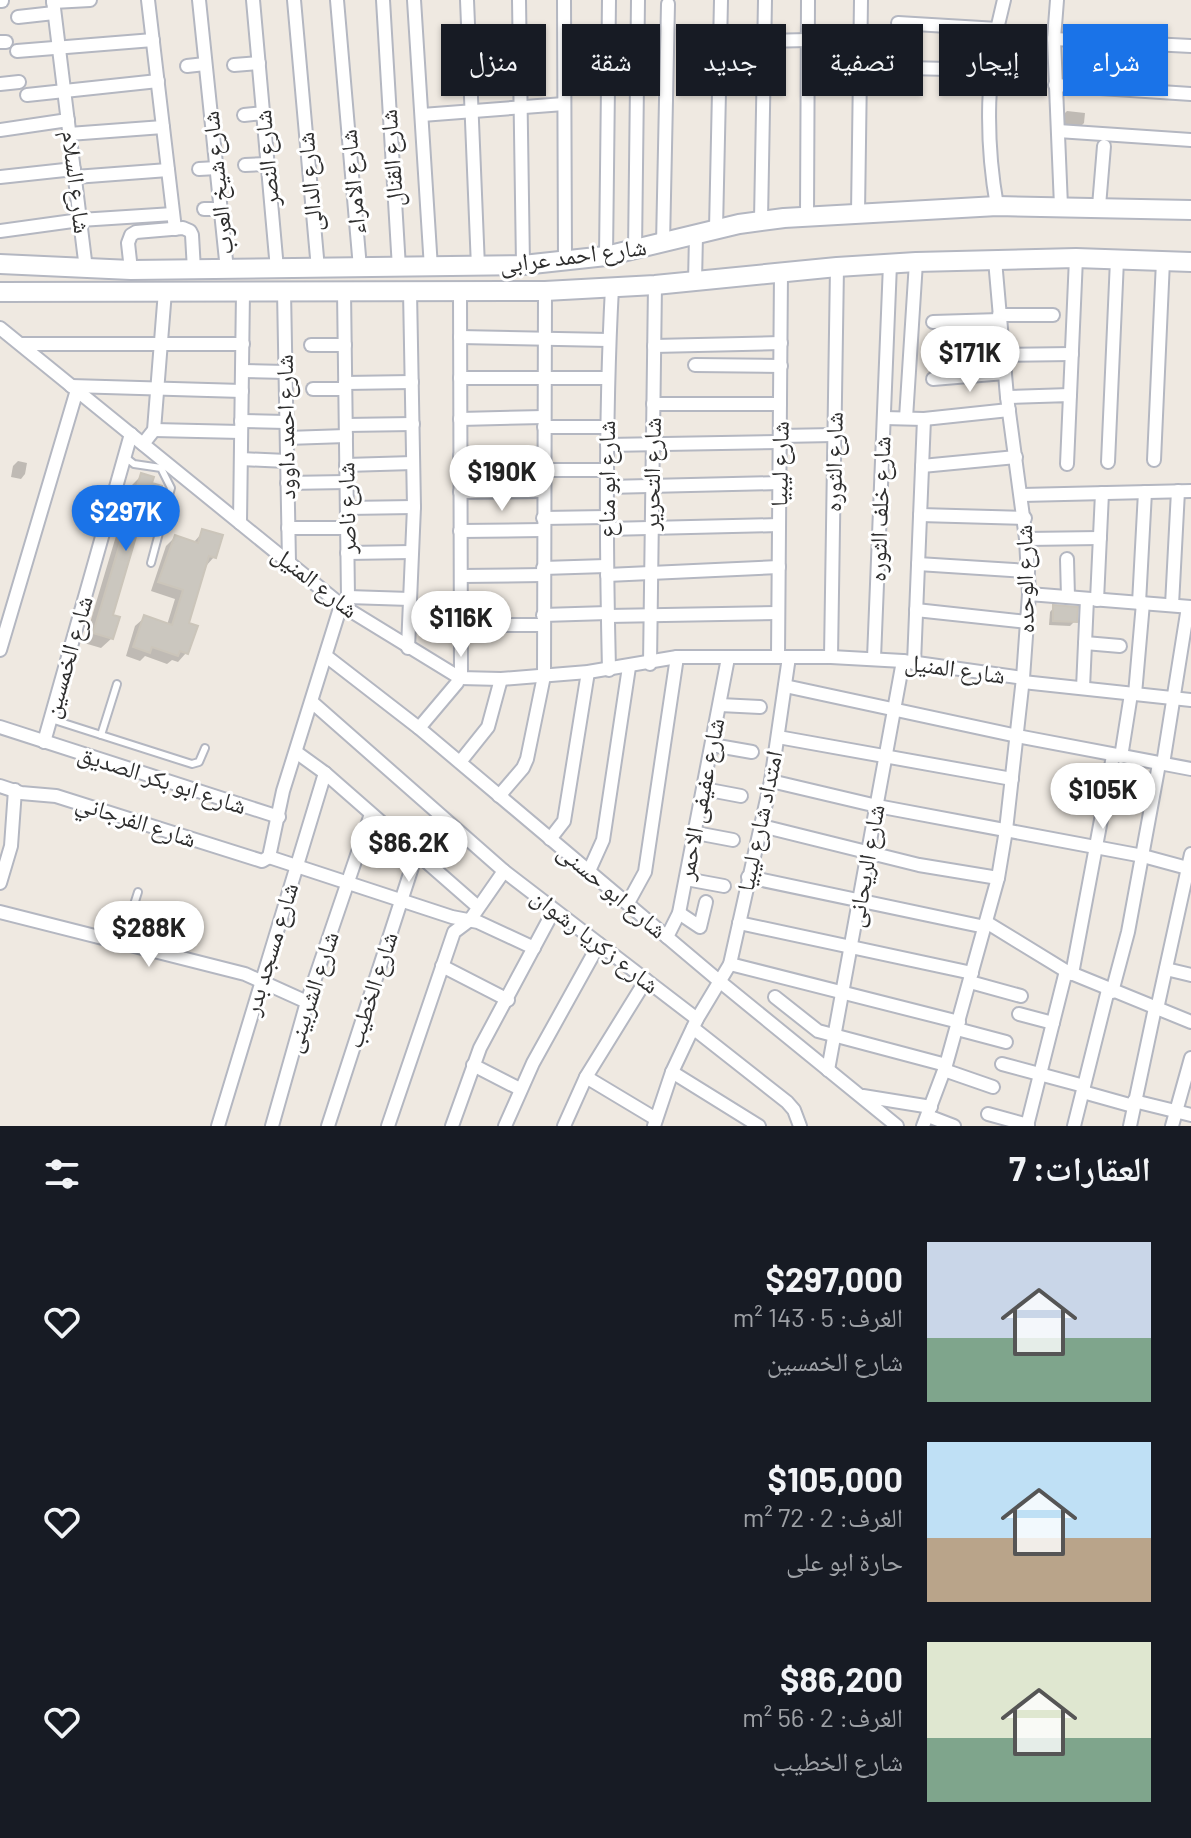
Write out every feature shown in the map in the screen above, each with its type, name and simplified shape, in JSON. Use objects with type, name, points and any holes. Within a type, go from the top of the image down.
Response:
[{"type":"street","points":[[18,17],[53,5],[90,0]]},
{"type":"street","points":[[148,0],[175,229]]},
{"type":"street","name":"شارع شيخ العرب","points":[[199,0],[227,270]]},
{"type":"street","name":"شارع النصر","points":[[253,0],[277,269]]},
{"type":"street","name":"شارع الدالى","points":[[294,0],[318,269]]},
{"type":"street","name":"شارع الامراء","points":[[337,0],[360,268]]},
{"type":"street","name":"شارع القنال","points":[[383,0],[399,268]]},
{"type":"street","points":[[414,0],[431,268]]},
{"type":"street","points":[[467,0],[478,267]]},
{"type":"street","points":[[519,0],[523,265]]},
{"type":"street","points":[[564,0],[565,262]]},
{"type":"street","points":[[606,256],[609,0]]},
{"type":"street","points":[[635,251],[638,0]]},
{"type":"street","points":[[716,229],[721,0]]},
{"type":"street","points":[[764,24],[765,0]]},
{"type":"street","points":[[808,0],[808,24]]},
{"type":"street","points":[[858,213],[861,0]]},
{"type":"street","points":[[999,24],[1004,0]]},
{"type":"street","points":[[1057,0],[1054,39],[1061,206]]},
{"type":"street","points":[[663,244],[668,2]]},
{"type":"street","name":"شارع السلام","points":[[53,5],[86,269]]},
{"type":"street","points":[[898,23],[939,25]]},
{"type":"street","points":[[1054,39],[1191,46]]},
{"type":"street","points":[[17,51],[153,40]]},
{"type":"street","points":[[234,65],[259,63]]},
{"type":"street","points":[[187,66],[205,64]]},
{"type":"street","points":[[285,77],[301,78]]},
{"type":"street","points":[[27,95],[158,81]]},
{"type":"street","points":[[0,84],[19,82]]},
{"type":"street","points":[[1055,85],[1191,94]]},
{"type":"street","points":[[761,220],[763,96]]},
{"type":"street","points":[[807,216],[808,96]]},
{"type":"street","points":[[991,96],[989,138],[997,206]]},
{"type":"street","points":[[422,115],[564,104]]},
{"type":"street","points":[[244,115],[263,113]]},
{"type":"street","points":[[0,130],[68,120]]},
{"type":"street","points":[[69,134],[163,127]]},
{"type":"street","points":[[1058,131],[1191,140]]},
{"type":"street","points":[[1099,206],[1104,146]]},
{"type":"street","points":[[245,165],[268,164]]},
{"type":"street","points":[[199,169],[217,168]]},
{"type":"street","points":[[0,177],[168,170]]},
{"type":"street","name":"شارع احمد عرابى","points":[[0,264],[131,270],[523,265],[635,251],[716,229],[761,220],[807,216],[997,206],[1191,210]]},
{"type":"street","points":[[204,209],[221,209]]},
{"type":"street","points":[[0,231],[80,220],[173,214]]},
{"type":"street","points":[[131,270],[128,243],[131,235],[185,228],[191,233],[194,270]]},
{"type":"street","points":[[695,282],[696,235]]},
{"type":"street","points":[[1067,464],[1076,258]]},
{"type":"street","name":"شارع احمد عرابى","points":[[0,292],[545,291],[695,282],[916,262],[1076,258],[1191,262]]},
{"type":"street","name":"شارع الوحده","points":[[927,1116],[958,1025],[998,878],[1023,680],[1029,594],[1025,518],[1008,404],[995,260]]},
{"type":"street","points":[[1108,462],[1117,260]]},
{"type":"street","points":[[1154,460],[1163,261]]},
{"type":"street","points":[[906,418],[916,262]]},
{"type":"street","name":"شارع خلف الثوره","points":[[874,658],[890,264]]},
{"type":"street","name":"شارع الثوره","points":[[831,657],[837,267]]},
{"type":"street","name":"شارع ليبيا","points":[[781,272],[778,613],[783,657]]},
{"type":"street","name":"شارع التحرير","points":[[650,664],[655,285]]},
{"type":"street","name":"شارع ابو مناع","points":[[609,670],[607,445],[612,288]]},
{"type":"street","points":[[143,444],[154,430],[165,291]]},
{"type":"street","points":[[240,523],[243,291]]},
{"type":"street","name":"شارع احمد داوود","points":[[284,291],[289,562]]},
{"type":"street","name":"شارع ناصر","points":[[269,857],[283,791],[345,601],[344,291]]},
{"type":"street","points":[[408,648],[414,507],[410,291]]},
{"type":"street","points":[[419,728],[460,678],[460,291]]},
{"type":"street","points":[[499,796],[527,759],[544,676],[545,291]]},
{"type":"street","points":[[933,322],[1053,315]]},
{"type":"street","name":"شارع المنيل","points":[[0,328],[289,562],[408,648],[460,678],[501,679],[609,670],[677,657],[874,658],[1191,700]]},
{"type":"street","points":[[460,337],[609,340]]},
{"type":"street","points":[[654,346],[781,343]]},
{"type":"street","points":[[21,344],[243,344]]},
{"type":"street","points":[[311,345],[345,345]]},
{"type":"street","points":[[932,356],[1072,354]]},
{"type":"street","points":[[695,365],[781,366]]},
{"type":"street","points":[[242,371],[286,372]]},
{"type":"street","points":[[933,379],[1005,373]]},
{"type":"street","points":[[460,378],[608,378]]},
{"type":"street","points":[[313,389],[412,382]]},
{"type":"street","points":[[0,650],[74,388],[242,391]]},
{"type":"street","points":[[884,418],[924,419],[1070,395]]},
{"type":"street","points":[[653,404],[780,404]]},
{"type":"street","points":[[460,419],[608,427]]},
{"type":"street","name":"شارع الريحانى","points":[[828,1070],[894,710],[909,662],[916,610],[924,419]]},
{"type":"street","points":[[154,430],[286,422]]},
{"type":"street","points":[[287,438],[413,424]]},
{"type":"street","name":"شارع الخمسين","points":[[44,742],[131,434]]},
{"type":"street","points":[[607,445],[834,435]]},
{"type":"street","points":[[460,456],[544,454]]},
{"type":"street","points":[[922,466],[1016,457]]},
{"type":"street","points":[[241,459],[287,461]]},
{"type":"street","points":[[346,465],[413,463]]},
{"type":"street","points":[[544,470],[607,470]]},
{"type":"street","points":[[287,483],[346,482]]},
{"type":"street","points":[[607,487],[779,483]]},
{"type":"street","points":[[460,492],[544,491]]},
{"type":"street","points":[[1022,495],[1184,491],[1172,605]]},
{"type":"street","points":[[988,1114],[1027,1125],[1069,972],[1133,694],[1141,603],[1145,492]]},
{"type":"street","points":[[1083,688],[1102,493]]},
{"type":"street","points":[[347,508],[414,507]]},
{"type":"street","points":[[920,515],[1025,518]]},
{"type":"street","points":[[460,531],[543,524],[607,523],[652,527],[779,525]]},
{"type":"street","points":[[288,528],[347,528]]},
{"type":"street","points":[[1026,539],[1100,538]]},
{"type":"street","points":[[347,553],[412,552]]},
{"type":"street","points":[[1067,559],[1068,597]]},
{"type":"street","points":[[918,564],[1028,571]]},
{"type":"street","points":[[461,576],[779,567]]},
{"type":"street","points":[[1029,594],[1190,606],[1128,932],[1074,1126]]},
{"type":"street","points":[[345,601],[410,599]]},
{"type":"street","points":[[916,610],[1027,622]]},
{"type":"street","points":[[461,625],[608,615],[778,613]]},
{"type":"street","points":[[1085,643],[1120,646]]},
{"type":"street","name":"شارع ابو حسنى","points":[[326,656],[419,728],[718,980],[899,1126]]},
{"type":"street","points":[[628,903],[645,872],[677,657]]},
{"type":"street","name":"امتداد شارع ليبيا","points":[[718,980],[730,964],[762,826],[785,686],[783,657]]},
{"type":"street","name":"شارع عفيفى الاحمر","points":[[667,937],[679,913],[728,658]]},
{"type":"street","points":[[589,871],[603,840],[629,667]]},
{"type":"street","points":[[550,839],[564,821],[588,672]]},
{"type":"street","points":[[460,762],[488,727],[501,679]]},
{"type":"street","points":[[785,686],[1117,757],[1191,769]]},
{"type":"street","name":"شارع زكريا رشوان","points":[[313,703],[504,871],[646,980],[787,1102],[794,1110],[799,1125]]},
{"type":"street","points":[[720,705],[760,707]]},
{"type":"street","name":"شارع ابو بكر الصديق","points":[[0,727],[279,817]]},
{"type":"street","points":[[778,737],[1012,779]]},
{"type":"street","points":[[712,745],[752,752]]},
{"type":"street","points":[[296,752],[325,773],[478,907]]},
{"type":"street","name":"شارع مسجد بدر","points":[[218,1126],[325,773]]},
{"type":"street","points":[[771,781],[877,806],[1143,856],[1189,869]]},
{"type":"street","name":"شارع الفرجاني","points":[[0,786],[21,793],[56,796],[262,861],[269,857],[488,926],[534,948]]},
{"type":"street","points":[[704,789],[741,796]]},
{"type":"street","points":[[0,883],[11,846],[15,790]]},
{"type":"street","name":"شارع الشربينى","points":[[272,1126],[307,1002],[371,814]]},
{"type":"street","points":[[762,826],[919,865],[998,878]]},
{"type":"street","points":[[696,833],[733,840]]},
{"type":"street","points":[[1130,1126],[1191,854]]},
{"type":"street","name":"شارع الخطيب","points":[[328,1126],[416,855]]},
{"type":"street","points":[[388,1126],[454,932],[470,920],[504,871]]},
{"type":"street","points":[[748,877],[986,924],[1069,972],[1191,1022]]},
{"type":"street","points":[[686,879],[724,886]]},
{"type":"street","points":[[679,913],[700,927],[706,902]]},
{"type":"street","points":[[452,1126],[473,1065],[554,910]]},
{"type":"street","points":[[0,912],[260,980],[307,1002]]},
{"type":"street","points":[[1177,919],[1191,922]]},
{"type":"street","points":[[739,923],[851,947],[971,978],[1021,996]]},
{"type":"street","points":[[505,1126],[520,1089],[599,944]]},
{"type":"street","points":[[730,964],[843,992],[1006,1042]]},
{"type":"street","points":[[442,966],[508,1000]]},
{"type":"street","points":[[1166,969],[1191,975]]},
{"type":"street","points":[[564,1126],[586,1077],[646,980]]},
{"type":"street","points":[[586,1077],[655,1122],[672,1072],[718,980]]},
{"type":"street","points":[[775,997],[806,1024],[835,1036],[945,1068],[993,1087]]},
{"type":"street","points":[[1019,1014],[1053,1023]]},
{"type":"street","points":[[1172,1126],[1191,1058]]},
{"type":"street","points":[[1002,1064],[1134,1104],[1191,1115]]},
{"type":"street","points":[[473,1065],[520,1089]]},
{"type":"street","points":[[672,1072],[759,1126]]},
{"type":"street","points":[[860,1096],[907,1103],[927,1116],[954,1126]]},
{"type":"street","points":[[899,1126],[907,1103]]},
{"type":"lane","points":[[125,457],[134,464],[161,468],[171,488],[151,563]]},
{"type":"lane","points":[[101,735],[117,684]]},
{"type":"lane","points":[[51,719],[195,764],[205,748]]},
{"type":"lane","points":[[122,943],[138,892]]},
{"type":"building","points":[[141,473],[154,477],[152,483],[162,486],[153,516],[143,513],[113,615],[120,617],[113,639],[93,633]]},
{"type":"building","points":[[202,529],[223,535],[216,558],[209,556],[189,623],[198,626],[188,654],[180,651],[178,656],[152,647],[150,653],[133,647],[144,615],[172,625],[183,590],[158,582],[175,535],[198,543]]},
{"type":"building","points":[[1053,605],[1078,607],[1077,622],[1053,621]]}]
